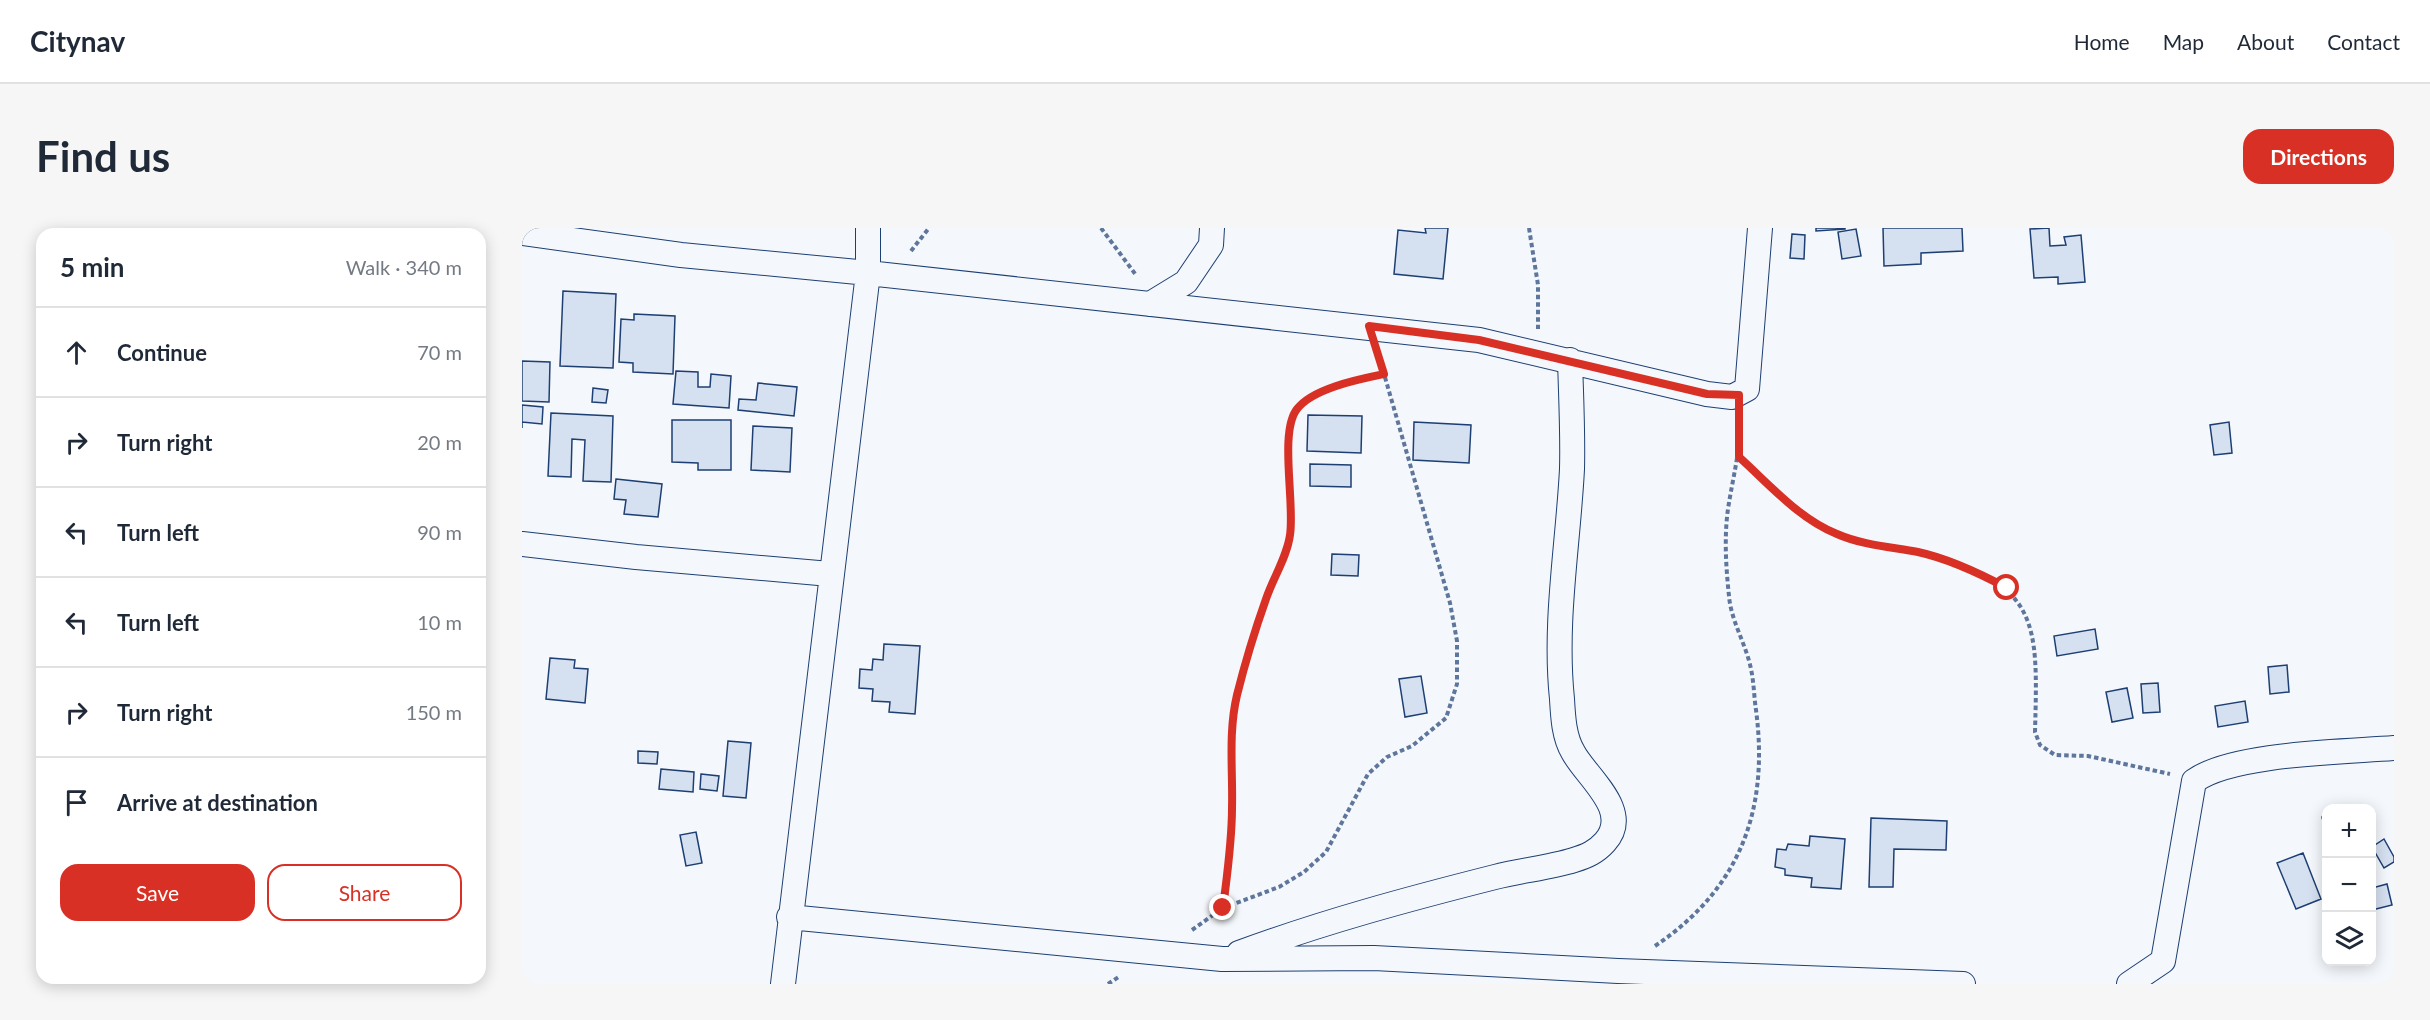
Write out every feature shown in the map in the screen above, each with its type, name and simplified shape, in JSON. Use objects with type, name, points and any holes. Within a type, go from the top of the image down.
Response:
[{"type":"street","points":[[783,984],[830,574],[868,273],[868,228]]},
{"type":"street","points":[[1154,301],[1186,282],[1211,246],[1212,228]]},
{"type":"street","points":[[522,233],[681,255],[1154,301],[1479,340],[1707,394],[1739,395],[1748,389],[1760,228]]},
{"type":"street","points":[[1222,959],[1305,929],[1383,906],[1518,871],[1571,861],[1592,854],[1607,841],[1613,828],[1611,808],[1573,752],[1565,729],[1561,697],[1558,633],[1572,468],[1570,360]]},
{"type":"street","points":[[522,544],[636,558],[830,574]]},
{"type":"street","points":[[2129,984],[2163,961],[2194,781],[2203,774],[2225,766],[2281,757],[2394,748]]},
{"type":"street","points":[[789,917],[1222,959],[1374,958],[1618,971],[1963,984]]},
{"type":"path","points":[[1101,228],[1154,301]]},
{"type":"path","points":[[1529,228],[1538,285],[1538,353]]},
{"type":"path","points":[[1157,952],[1223,908],[1279,887],[1304,872],[1326,852],[1368,774],[1387,758],[1412,746],[1446,718],[1457,684],[1457,641],[1450,603],[1369,326]]},
{"type":"path","points":[[1223,908],[1232,807],[1231,730],[1237,697],[1266,597],[1290,537],[1292,504],[1288,437],[1297,409],[1321,392],[1349,381],[1384,374]]},
{"type":"path","points":[[1618,971],[1664,940],[1696,911],[1730,873],[1748,835],[1759,784],[1761,744],[1752,671],[1729,598],[1726,549],[1728,510],[1739,457],[1739,395]]},
{"type":"path","points":[[1739,457],[1796,510],[1836,534],[1930,556],[1973,569],[2007,588],[2029,620],[2036,648],[2035,732],[2040,745],[2055,755],[2088,756],[2141,766],[2194,781]]},
{"type":"building","points":[[1425,228],[1448,228],[1443,279],[1394,274],[1398,230],[1426,233]]},
{"type":"building","points":[[1816,228],[1845,228],[1845,229],[1816,231]]},
{"type":"building","points":[[1883,228],[1962,228],[1963,251],[1921,253],[1921,264],[1884,266]]},
{"type":"building","points":[[2049,228],[2050,246],[2066,245],[2064,237],[2081,235],[2085,282],[2058,284],[2058,277],[2034,278],[2030,229]]},
{"type":"building","points":[[1856,229],[1861,256],[1842,259],[1838,232]]},
{"type":"building","points":[[1792,234],[1805,235],[1804,259],[1790,258]]},
{"type":"building","points":[[563,291],[616,294],[613,368],[560,366]]},
{"type":"building","points":[[634,314],[675,316],[673,374],[633,372],[633,363],[619,362],[621,319],[634,320]]},
{"type":"building","points":[[522,361],[550,362],[549,402],[522,401]]},
{"type":"building","points":[[676,371],[698,372],[698,387],[710,387],[711,374],[731,376],[729,408],[673,404]]},
{"type":"building","points":[[758,383],[797,387],[794,416],[738,410],[739,399],[756,400]]},
{"type":"building","points":[[593,388],[608,390],[606,403],[592,402]]},
{"type":"building","points":[[522,405],[543,407],[542,424],[522,422]]},
{"type":"building","points":[[551,413],[613,416],[611,482],[583,481],[585,440],[572,439],[571,477],[548,476]]},
{"type":"building","points":[[1308,415],[1362,416],[1361,453],[1307,451]]},
{"type":"building","points":[[672,420],[731,420],[731,470],[698,470],[698,463],[672,462]]},
{"type":"building","points":[[1414,422],[1471,425],[1469,463],[1413,460]]},
{"type":"building","points":[[2229,422],[2232,453],[2214,455],[2210,425]]},
{"type":"building","points":[[753,426],[792,428],[790,472],[751,470]]},
{"type":"building","points":[[1310,464],[1351,465],[1351,487],[1310,486]]},
{"type":"building","points":[[616,479],[662,484],[658,517],[624,514],[626,500],[614,499]]},
{"type":"building","points":[[1332,554],[1359,555],[1358,576],[1331,575]]},
{"type":"building","points":[[2095,629],[2098,649],[2057,656],[2054,636]]},
{"type":"building","points":[[884,644],[920,646],[915,714],[889,712],[890,702],[872,701],[873,689],[859,688],[860,669],[872,670],[873,659],[883,660]]},
{"type":"building","points":[[550,658],[575,660],[574,668],[588,669],[585,703],[546,699]]},
{"type":"building","points":[[2287,665],[2289,692],[2270,694],[2268,667]]},
{"type":"building","points":[[1421,676],[1427,713],[1405,717],[1399,679]]},
{"type":"building","points":[[2158,683],[2160,712],[2143,713],[2141,684]]},
{"type":"building","points":[[2127,688],[2133,718],[2112,722],[2106,692]]},
{"type":"building","points":[[2245,701],[2248,722],[2218,727],[2215,706]]},
{"type":"building","points":[[728,741],[751,743],[746,798],[723,796]]},
{"type":"building","points":[[638,751],[658,752],[657,764],[638,763]]},
{"type":"building","points":[[661,769],[694,772],[693,792],[659,789]]},
{"type":"building","points":[[701,774],[719,776],[717,791],[700,789]]},
{"type":"building","points":[[1871,818],[1947,821],[1946,850],[1894,849],[1893,887],[1869,887]]},
{"type":"building","points":[[696,832],[702,863],[686,866],[680,835]]},
{"type":"building","points":[[1810,836],[1845,839],[1841,889],[1811,887],[1812,878],[1785,875],[1785,869],[1775,867],[1777,849],[1786,850],[1788,844],[1809,846]]},
{"type":"building","points":[[2384,839],[2394,857],[2394,862],[2384,868],[2376,854],[2376,844]]},
{"type":"building","points":[[2303,853],[2321,899],[2296,909],[2277,863]]},
{"type":"building","points":[[2387,884],[2392,905],[2376,909],[2376,887]]},
{"type":"route","points":[[1223,908],[1232,807],[1231,730],[1237,697],[1266,597],[1290,537],[1292,504],[1288,437],[1297,409],[1321,392],[1349,381],[1384,374],[1369,326],[1479,340],[1707,394],[1732,397],[1739,395],[1739,457],[1796,510],[1836,534],[1879,546],[1919,552],[1973,569],[2007,588]]}]
